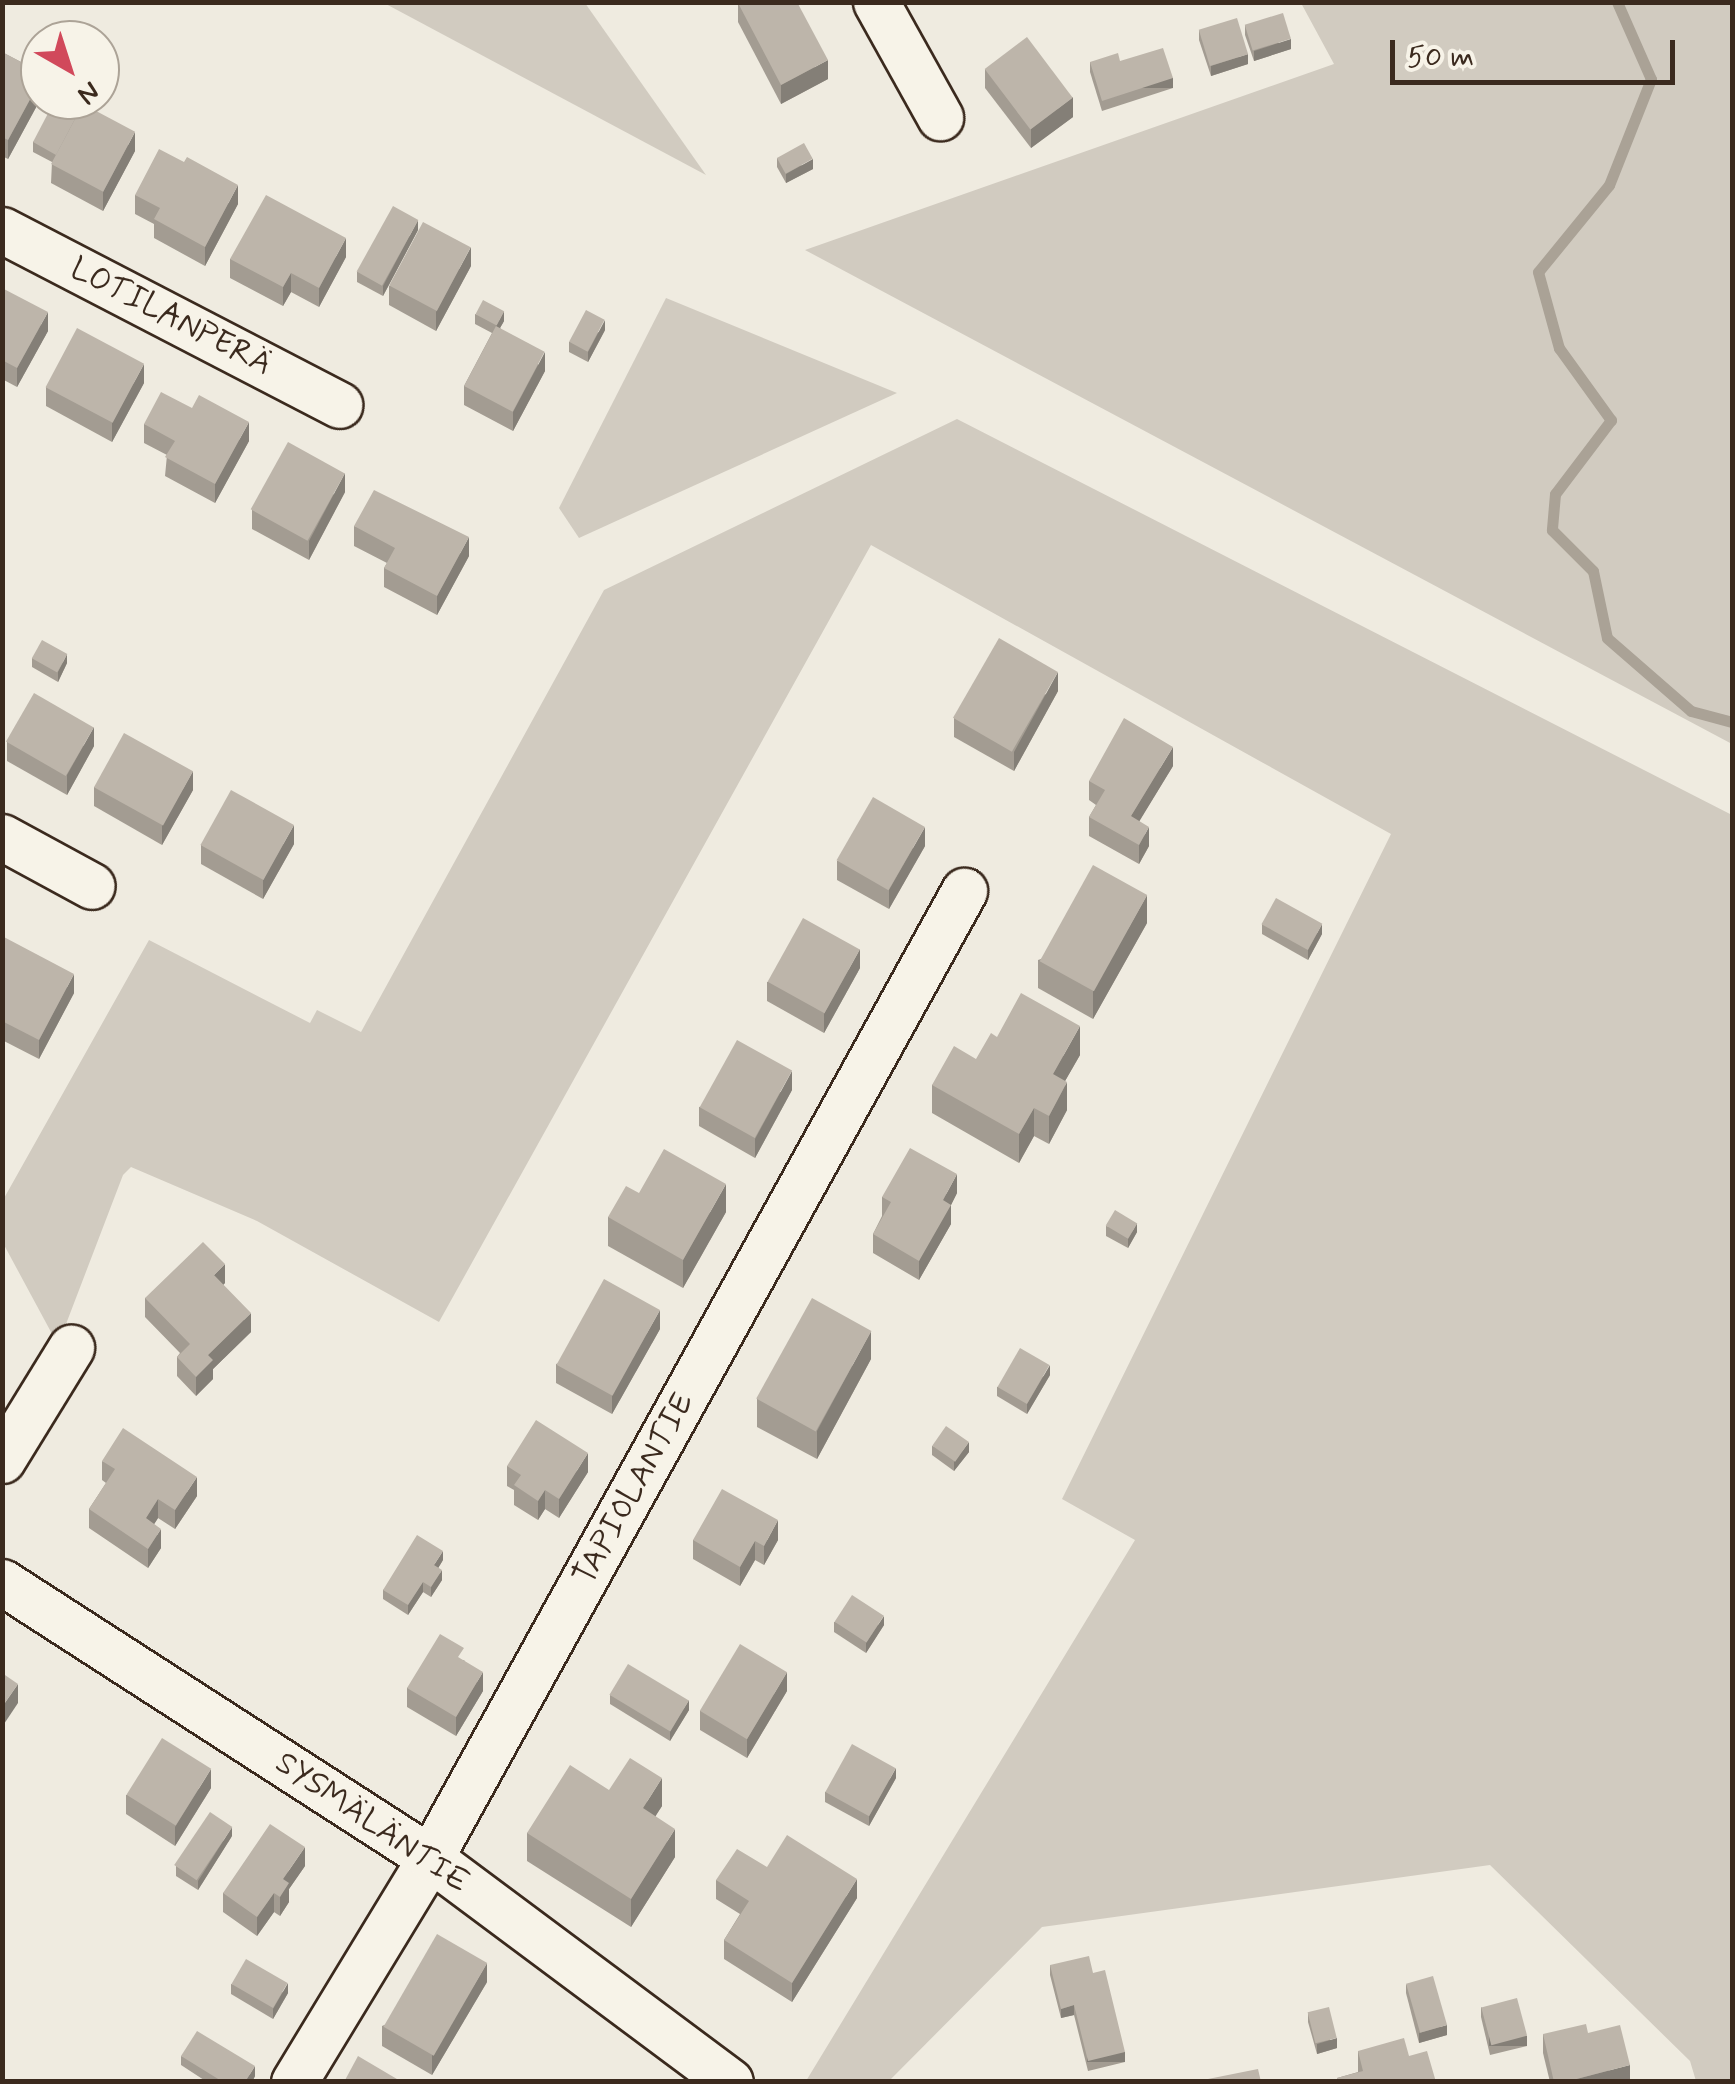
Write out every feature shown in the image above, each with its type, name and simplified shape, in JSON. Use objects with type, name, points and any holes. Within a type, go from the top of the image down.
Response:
[{"type":"street","points":[[876,2],[940,117]]},
{"type":"street","name":"LOTILANPERÄ","points":[[2,230],[339,405]]},
{"type":"street","points":[[2,837],[92,886]]},
{"type":"street","name":"TAPIOLANTIE","points":[[294,2082],[430,1858],[964,891]]},
{"type":"street","points":[[2,1460],[71,1348]]},
{"type":"street","name":"SYSMÄLÄNTIE","points":[[2,1582],[430,1858],[730,2082]]},
{"type":"shaded area","points":[[384,3],[585,3],[706,175]]},
{"type":"shaded area","points":[[1301,3],[1732,3],[1732,744],[805,250],[1334,64]]},
{"type":"shaded area","points":[[666,298],[897,393],[579,538],[559,508]]},
{"type":"shaded area","points":[[957,419],[1732,815],[1732,2081],[1696,2081],[1690,2061],[1490,1865],[1042,1927],[889,2081],[806,2081],[1135,1540],[1062,1499],[1391,834],[871,545],[439,1322],[257,1221],[131,1167],[123,1175],[58,1345],[3,1243],[3,1200],[149,940],[310,1023],[317,1010],[361,1032],[604,590]]},
{"type":"building","points":[[797,2],[828,60],[781,85],[738,3]]},
{"type":"building","points":[[1283,13],[1291,39],[1253,51],[1245,25]]},
{"type":"building","points":[[1237,18],[1248,54],[1210,66],[1199,30]]},
{"type":"building","points":[[1027,37],[1073,98],[1030,130],[985,69]]},
{"type":"building","points":[[1163,48],[1173,78],[1102,101],[1090,62],[1118,53],[1120,61]]},
{"type":"building","points":[[2,52],[20,61],[20,118],[8,140],[2,137]]},
{"type":"building","points":[[45,120],[74,120],[56,155],[33,142]]},
{"type":"building","points":[[74,120],[113,120],[135,132],[103,192],[51,164]]},
{"type":"building","points":[[804,143],[813,159],[786,174],[777,158]]},
{"type":"building","points":[[159,149],[184,162],[187,157],[238,185],[205,247],[154,219],[160,208],[135,195]]},
{"type":"building","points":[[266,195],[346,238],[319,288],[291,273],[283,287],[230,259]]},
{"type":"building","points":[[393,206],[418,220],[382,286],[357,272]]},
{"type":"building","points":[[423,222],[471,247],[437,311],[389,286]]},
{"type":"building","points":[[2,288],[48,312],[17,368],[2,360]]},
{"type":"building","points":[[483,300],[504,311],[497,325],[475,314]]},
{"type":"building","points":[[586,310],[605,320],[588,352],[569,342]]},
{"type":"building","points":[[496,326],[545,352],[513,412],[464,386]]},
{"type":"building","points":[[77,328],[144,364],[113,423],[46,387]]},
{"type":"building","points":[[161,392],[192,408],[199,395],[249,422],[215,484],[165,457],[175,441],[144,424]]},
{"type":"building","points":[[288,442],[345,474],[308,541],[251,509]]},
{"type":"building","points":[[374,490],[469,537],[437,596],[384,568],[395,548],[354,526]]},
{"type":"building","points":[[999,638],[1058,672],[1012,752],[953,718]]},
{"type":"building","points":[[42,640],[67,654],[57,672],[32,658]]},
{"type":"building","points":[[34,693],[94,728],[66,776],[6,741]]},
{"type":"building","points":[[1124,718],[1173,747],[1131,816],[1149,827],[1139,845],[1089,817],[1105,790],[1089,781]]},
{"type":"building","points":[[124,733],[193,771],[163,826],[94,787]]},
{"type":"building","points":[[231,790],[294,825],[263,880],[200,845]]},
{"type":"building","points":[[873,797],[925,827],[888,890],[836,860]]},
{"type":"building","points":[[1093,865],[1147,895],[1094,991],[1040,961]]},
{"type":"building","points":[[1276,898],[1322,924],[1308,950],[1261,924]]},
{"type":"building","points":[[803,918],[860,950],[824,1013],[768,982]]},
{"type":"building","points":[[2,936],[74,974],[39,1040],[2,1021]]},
{"type":"building","points":[[1021,993],[1080,1026],[1053,1074],[1067,1082],[1049,1116],[1034,1108],[1019,1134],[932,1085],[954,1046],[976,1059],[991,1033],[997,1037]]},
{"type":"building","points":[[737,1040],[792,1071],[755,1138],[700,1107]]},
{"type":"building","points":[[910,1148],[957,1174],[943,1200],[951,1205],[919,1261],[873,1234],[891,1202],[882,1197]]},
{"type":"building","points":[[664,1149],[726,1184],[683,1260],[608,1217],[626,1186],[639,1193]]},
{"type":"building","points":[[1115,1210],[1137,1223],[1128,1239],[1106,1225]]},
{"type":"building","points":[[203,1242],[225,1264],[214,1275],[251,1313],[208,1355],[213,1360],[196,1377],[177,1357],[190,1344],[145,1298]]},
{"type":"building","points":[[604,1279],[660,1310],[612,1396],[556,1365]]},
{"type":"building","points":[[812,1298],[871,1331],[816,1432],[756,1399]]},
{"type":"building","points":[[1020,1348],[1049,1365],[1027,1404],[998,1387]]},
{"type":"building","points":[[536,1420],[588,1453],[559,1499],[545,1490],[538,1501],[514,1485],[521,1475],[507,1466]]},
{"type":"building","points":[[946,1426],[969,1442],[955,1462],[932,1446]]},
{"type":"building","points":[[123,1428],[197,1477],[175,1510],[158,1499],[146,1518],[161,1529],[148,1549],[89,1509],[115,1469],[102,1461]]},
{"type":"building","points":[[722,1489],[778,1520],[764,1546],[755,1541],[740,1567],[693,1540]]},
{"type":"building","points":[[417,1535],[443,1551],[434,1565],[442,1570],[431,1587],[423,1582],[408,1605],[383,1590]]},
{"type":"building","points":[[852,1595],[884,1616],[866,1643],[835,1622]]},
{"type":"building","points":[[440,1634],[464,1648],[458,1657],[483,1672],[456,1717],[407,1688]]},
{"type":"building","points":[[740,1644],[787,1672],[747,1739],[700,1711]]},
{"type":"building","points":[[628,1664],[689,1701],[670,1731],[609,1695]]},
{"type":"building","points":[[2,1673],[18,1684],[2,1707]]},
{"type":"building","points":[[162,1738],[211,1769],[176,1826],[126,1795]]},
{"type":"building","points":[[852,1744],[896,1768],[869,1816],[825,1792]]},
{"type":"building","points":[[630,1758],[662,1778],[643,1808],[675,1829],[631,1899],[527,1833],[570,1765],[609,1790]]},
{"type":"building","points":[[210,1812],[232,1827],[197,1880],[174,1865]]},
{"type":"building","points":[[270,1824],[305,1847],[283,1879],[289,1883],[280,1897],[274,1893],[257,1917],[223,1893]]},
{"type":"building","points":[[787,1835],[857,1879],[792,1983],[724,1940],[749,1901],[716,1880],[737,1849],[767,1867]]},
{"type":"building","points":[[437,1934],[487,1963],[434,2056],[384,2027]]},
{"type":"building","points":[[1089,1956],[1093,1973],[1105,1970],[1125,2052],[1088,2061],[1074,2005],[1061,2009],[1050,1965]]},
{"type":"building","points":[[246,1959],[288,1983],[273,2008],[232,1984]]},
{"type":"building","points":[[1433,1976],[1447,2025],[1420,2033],[1406,1984]]},
{"type":"building","points":[[1517,1998],[1527,2036],[1491,2045],[1481,2008]]},
{"type":"building","points":[[1329,2007],[1337,2038],[1315,2043],[1308,2012]]},
{"type":"building","points":[[1586,2024],[1588,2033],[1620,2025],[1630,2065],[1554,2082],[1543,2034]]},
{"type":"building","points":[[197,2031],[255,2066],[245,2082],[223,2082],[181,2056]]},
{"type":"building","points":[[1404,2038],[1409,2056],[1427,2051],[1436,2082],[1338,2082],[1337,2078],[1363,2071],[1358,2051]]},
{"type":"building","points":[[358,2056],[402,2082],[344,2082]]},
{"type":"building","points":[[1258,2069],[1261,2082],[1193,2082]]},
{"type":"waterway","points":[[1617,2],[1651,79],[1609,185],[1538,272],[1559,348],[1611,420],[1555,494],[1552,530],[1593,571],[1607,638],[1691,711],[1732,722]]}]
